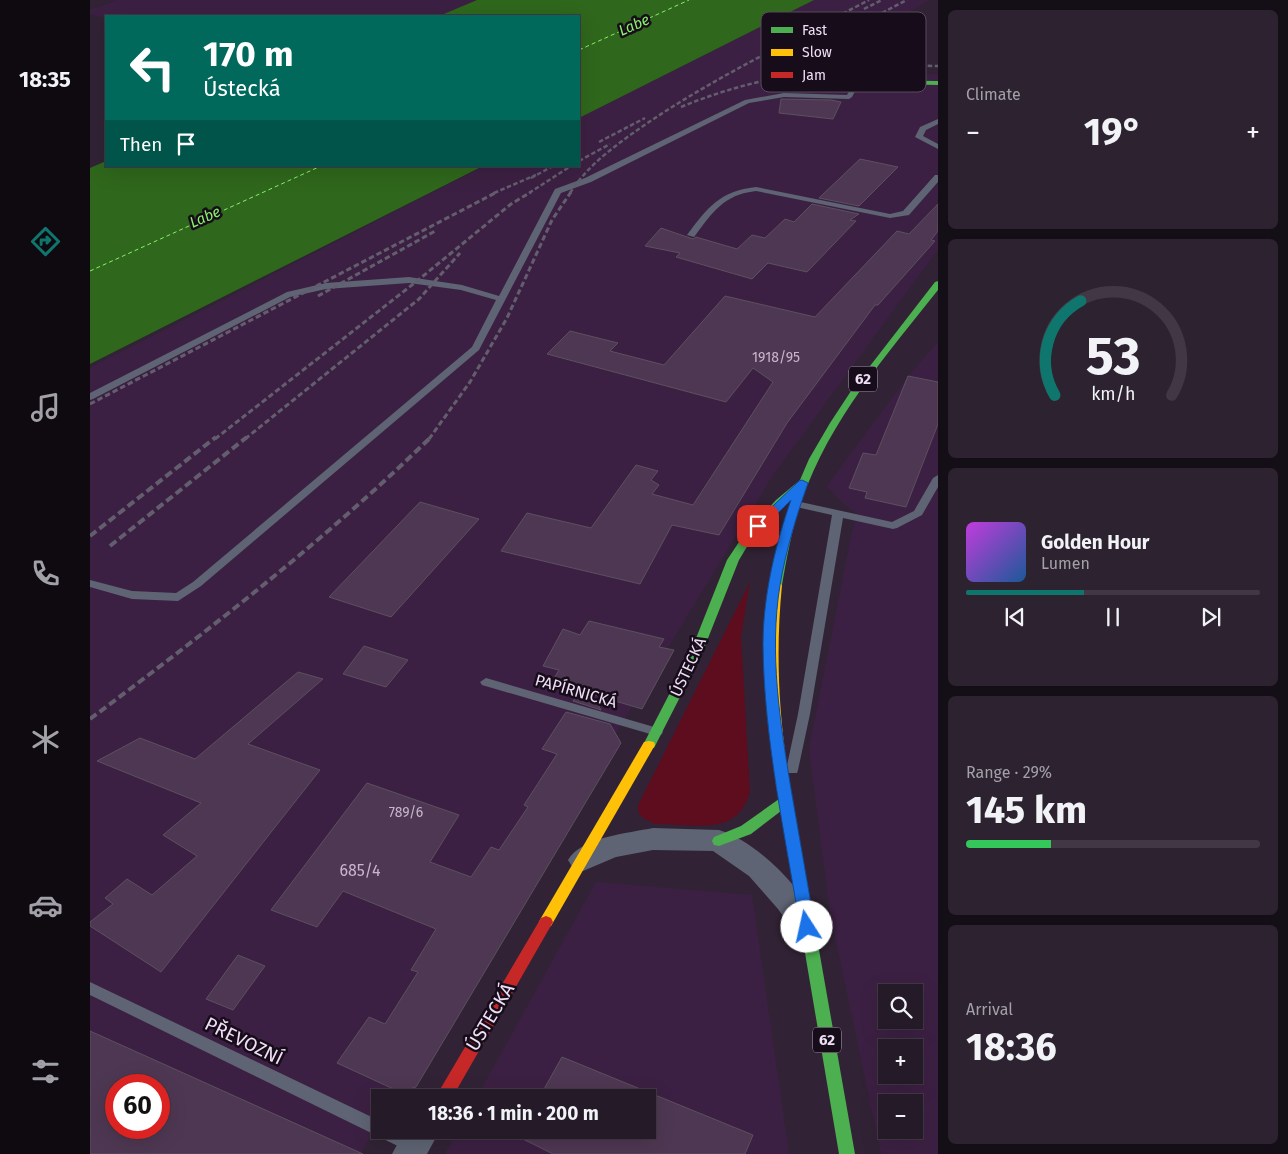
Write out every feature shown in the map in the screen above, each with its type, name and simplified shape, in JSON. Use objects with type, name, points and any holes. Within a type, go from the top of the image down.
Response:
[{"type":"main road","name":"ÚSTECKÁ","points":[[807,927],[774,726],[769,644],[774,587],[785,531],[813,458],[848,399],[931,303],[938,284]]},
{"type":"main road","name":"ÚSTECKÁ","points":[[448,1089],[657,732],[695,656],[733,560],[747,538],[780,502],[802,483]]},
{"type":"main road","points":[[719,841],[746,831],[764,820],[786,801]]},
{"type":"main road","name":"62","points":[[807,927],[847,1154]]},
{"type":"street","points":[[583,860],[610,847],[653,839],[719,841],[759,868],[789,901],[807,927]]},
{"type":"lane","points":[[90,583],[132,595],[178,597],[197,584],[476,348],[558,191],[588,180],[747,101],[784,95],[849,97],[850,92]]},
{"type":"lane","points":[[938,121],[923,129],[920,137],[938,147]]},
{"type":"lane","points":[[691,235],[724,196],[742,189],[756,189],[890,216],[906,213],[938,177]]},
{"type":"lane","points":[[90,396],[287,295],[326,286],[409,280],[462,288],[501,299]]},
{"type":"lane","points":[[796,504],[893,526],[918,513],[938,478]]},
{"type":"lane","points":[[786,801],[804,714],[838,513]]},
{"type":"lane","name":"PAPÍRNICKÁ","points":[[486,682],[657,732]]},
{"type":"lane","name":"PŘEVOZNÍ","points":[[90,988],[371,1125]]},
{"type":"shaded area","points":[[118,0],[477,0],[441,15],[105,15],[105,18],[90,14],[90,10]]},
{"type":"shaded area","points":[[814,0],[929,0],[908,12],[790,12]]},
{"type":"shaded area","points":[[761,27],[761,92],[926,92],[926,74],[938,74],[938,249],[773,475],[399,1089],[371,1089],[371,1136],[360,1154],[90,1154],[90,368],[482,167],[580,167],[580,117]]},
{"type":"shaded area","points":[[938,342],[938,1154],[881,1154],[830,912],[809,749],[852,532],[858,515],[827,486],[908,377]]},
{"type":"shaded area","points":[[750,582],[741,637],[750,792],[744,807],[735,817],[724,823],[697,826],[655,824],[643,818],[638,812],[638,805]]},
{"type":"shaded area","points":[[596,882],[752,895],[789,1154],[445,1154],[454,1139],[656,1139],[656,1089],[481,1089]]},
{"type":"water","name":"Labe","points":[[477,0],[814,0],[790,12],[761,12],[761,27],[580,117],[580,15],[441,15]]},
{"type":"water","name":"Labe","points":[[105,161],[105,167],[481,167],[90,364],[90,168]]},
{"type":"building","points":[[781,99],[841,102],[833,119],[779,113]]},
{"type":"building","points":[[860,159],[898,167],[859,206],[819,198]]},
{"type":"building","points":[[812,204],[859,214],[850,220],[856,221],[807,272],[768,263],[752,279],[676,257],[680,253],[645,246],[661,228],[693,239],[696,237],[737,249],[752,235],[765,238],[785,219],[794,222]]},
{"type":"building","points":[[938,204],[938,231],[931,240],[935,241],[878,305],[875,305],[787,423],[719,535],[672,525],[640,584],[501,551],[527,513],[591,528],[636,465],[658,471],[651,480],[659,485],[652,494],[693,505],[773,382],[753,368],[726,402],[547,354],[570,331],[618,343],[610,351],[664,365],[725,296],[815,317],[897,231],[909,234]]},
{"type":"building","points":[[908,376],[938,382],[938,424],[906,507],[865,498],[867,492],[849,488],[863,453],[876,455]]},
{"type":"building","points":[[420,502],[479,519],[391,617],[329,597]]},
{"type":"building","points":[[589,621],[664,639],[659,647],[674,650],[642,709],[592,694],[601,710],[573,701],[580,691],[551,683],[559,670],[543,666],[563,629],[580,635]]},
{"type":"building","points":[[364,646],[408,660],[386,687],[343,674]]},
{"type":"building","points":[[298,672],[323,679],[248,744],[320,770],[161,972],[90,926],[90,922],[113,904],[105,898],[127,879],[152,895],[197,856],[163,835],[201,803],[97,761],[140,738],[195,759]]},
{"type":"building","points":[[566,712],[610,724],[621,743],[416,1087],[393,1089],[337,1063],[369,1017],[385,1024],[418,972],[411,970],[436,929],[343,891],[317,927],[271,910],[367,783],[459,815],[430,862],[471,877],[491,847],[499,850],[528,807],[524,805],[557,754],[542,749]]},
{"type":"building","points":[[238,955],[265,966],[233,1010],[206,999]]},
{"type":"building","points":[[90,1031],[363,1154],[90,1154]]},
{"type":"building","points":[[562,1057],[640,1089],[544,1089]]},
{"type":"building","points":[[656,1095],[753,1135],[745,1154],[553,1154],[523,1139],[656,1139]]},
{"type":"ferry route","points":[[580,50],[689,0]]},
{"type":"ferry route","points":[[90,271],[319,167]]},
{"type":"railway","points":[[846,12],[869,0]]},
{"type":"railway","points":[[864,9],[882,0]]},
{"type":"railway","points":[[884,12],[907,0]]},
{"type":"railway","points":[[570,193],[586,172],[616,145],[702,89],[761,56]]},
{"type":"railway","points":[[926,66],[938,66]]},
{"type":"railway","points":[[681,107],[713,95],[761,82]]},
{"type":"railway","points":[[599,142],[645,118]]},
{"type":"railway","points":[[580,160],[610,144]]},
{"type":"railway","points":[[531,178],[551,167]]},
{"type":"railway","points":[[529,193],[569,167]]},
{"type":"railway","points":[[494,193],[536,175]]},
{"type":"railway","points":[[90,404],[497,192]]},
{"type":"railway","points":[[215,439],[417,281],[511,204],[531,192]]},
{"type":"railway","points":[[429,439],[470,382],[507,318],[552,220],[571,192]]},
{"type":"railway","points":[[318,296],[437,230]]},
{"type":"railway","points":[[245,439],[419,299],[460,253]]},
{"type":"railway","points":[[90,536],[216,437]]},
{"type":"railway","points":[[110,546],[247,437]]},
{"type":"railway","points":[[90,719],[265,584],[350,512],[429,439]]},
{"type":"traffic: fast","points":[[926,83],[938,83]]},
{"type":"traffic: fast","points":[[776,585],[784,540],[797,498],[814,459],[834,423],[858,388],[883,353],[938,284]]},
{"type":"traffic: fast","points":[[649,745],[695,656],[733,560],[747,538],[780,502],[802,483]]},
{"type":"traffic: fast","points":[[784,791],[847,1154]]},
{"type":"traffic: fast","points":[[719,841],[746,830],[785,801]]},
{"type":"traffic: slow","points":[[776,585],[772,637],[772,688],[784,791]]},
{"type":"traffic: slow","points":[[546,922],[649,745]]},
{"type":"traffic: jam","points":[[448,1089],[546,922]]},
{"type":"route","points":[[758,526],[780,502],[802,483],[794,512],[785,531],[774,587],[769,644],[774,726],[807,927]]}]
